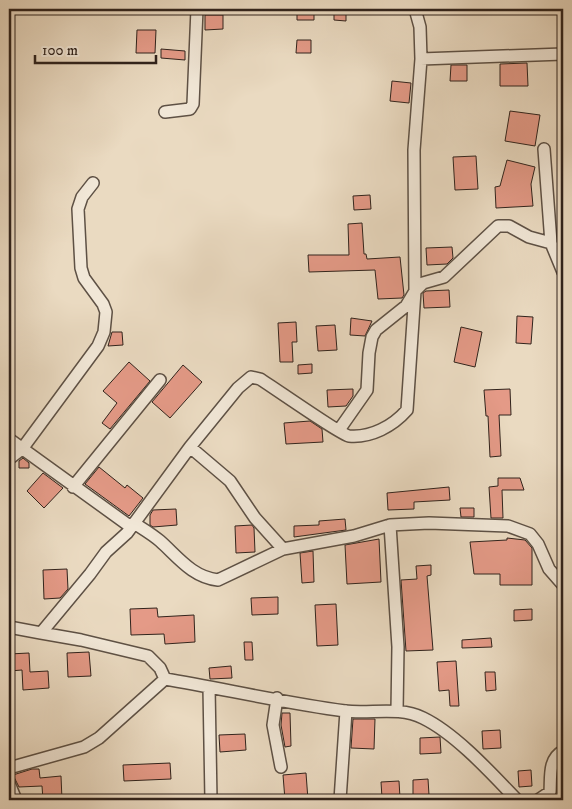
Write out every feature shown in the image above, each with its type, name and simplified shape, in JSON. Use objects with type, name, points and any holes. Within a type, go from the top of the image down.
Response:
[{"type":"street","points":[[165,112],[187,110],[193,104],[197,9]]},
{"type":"street","points":[[41,633],[106,552],[133,525],[190,447],[238,388],[251,377],[260,379],[348,436],[375,433],[399,419],[407,410],[415,291],[414,150],[421,59],[420,27],[416,9]]},
{"type":"street","points":[[421,59],[563,54]]},
{"type":"street","points":[[544,149],[551,243],[563,272]]},
{"type":"street","points":[[9,459],[22,449],[98,346],[104,332],[106,312],[103,304],[84,278],[80,260],[78,209],[82,197],[93,183]]},
{"type":"street","points":[[339,430],[367,390],[372,337],[376,330],[406,306],[415,291],[423,283],[444,277],[498,226],[509,226],[529,237],[551,243]]},
{"type":"street","points":[[73,487],[160,380]]},
{"type":"street","points":[[9,439],[73,487],[159,540],[193,572],[209,579],[224,579],[283,549],[354,536],[390,526],[447,524],[500,526],[518,529],[530,534],[538,544],[549,569],[563,585]]},
{"type":"street","points":[[190,447],[230,481],[255,518],[283,549]]},
{"type":"street","points":[[390,526],[398,647],[398,711]]},
{"type":"street","points":[[9,627],[81,640],[148,656],[160,668],[165,679]]},
{"type":"street","points":[[165,679],[346,711],[398,711],[421,717],[440,727],[490,771],[517,800]]},
{"type":"street","points":[[9,768],[84,747],[99,738],[165,679]]},
{"type":"street","points":[[209,687],[211,800]]},
{"type":"street","points":[[277,698],[273,725],[281,767]]},
{"type":"street","points":[[340,800],[346,711]]},
{"type":"street","points":[[538,800],[550,796],[551,766],[555,757],[563,751]]},
{"type":"street","points":[[9,783],[16,800]]},
{"type":"building","points":[[297,9],[314,9],[314,20],[297,20]]},
{"type":"building","points":[[334,9],[346,9],[346,21],[334,20]]},
{"type":"building","points":[[205,15],[223,15],[223,29],[205,30]]},
{"type":"building","points":[[137,30],[156,30],[155,53],[136,53]]},
{"type":"building","points":[[297,40],[311,40],[311,53],[296,53]]},
{"type":"building","points":[[161,49],[185,51],[185,60],[161,58]]},
{"type":"building","points":[[527,63],[528,86],[500,86],[500,64]]},
{"type":"building","points":[[451,65],[467,65],[467,81],[450,81]]},
{"type":"building","points":[[392,81],[411,83],[409,103],[390,101]]},
{"type":"building","points":[[510,111],[540,115],[535,146],[505,141]]},
{"type":"building","points":[[476,156],[478,189],[455,190],[453,157]]},
{"type":"building","points":[[507,160],[535,167],[531,184],[533,206],[496,208],[495,187],[500,186]]},
{"type":"building","points":[[370,195],[371,209],[354,210],[353,196]]},
{"type":"building","points":[[362,223],[364,254],[366,254],[367,259],[400,257],[404,295],[402,298],[378,299],[375,270],[309,272],[308,255],[349,255],[348,224]]},
{"type":"building","points":[[452,247],[453,258],[447,264],[427,265],[426,248]]},
{"type":"building","points":[[449,290],[450,307],[424,308],[423,293],[426,291]]},
{"type":"building","points":[[517,316],[533,317],[531,344],[516,343]]},
{"type":"building","points":[[351,318],[372,321],[365,336],[350,335]]},
{"type":"building","points":[[296,322],[297,342],[292,342],[293,362],[280,362],[278,323]]},
{"type":"building","points":[[335,325],[337,350],[318,351],[316,326]]},
{"type":"building","points":[[461,327],[482,332],[475,367],[454,362]]},
{"type":"building","points":[[112,332],[122,332],[123,345],[108,346]]},
{"type":"building","points":[[129,362],[150,381],[110,429],[102,423],[117,403],[103,391]]},
{"type":"building","points":[[312,364],[312,373],[298,374],[298,365]]},
{"type":"building","points":[[183,365],[202,382],[170,418],[152,402]]},
{"type":"building","points":[[353,389],[353,396],[346,406],[328,407],[327,390]]},
{"type":"building","points":[[510,389],[511,415],[499,415],[501,456],[490,457],[488,416],[486,416],[484,390]]},
{"type":"building","points":[[310,421],[322,429],[323,442],[286,444],[284,423]]},
{"type":"building","points":[[23,458],[29,463],[29,468],[19,468],[19,461]]},
{"type":"building","points":[[99,467],[125,488],[127,485],[143,498],[129,516],[85,484]]},
{"type":"building","points":[[43,473],[63,488],[44,508],[27,491]]},
{"type":"building","points":[[498,478],[520,478],[524,490],[502,490],[503,518],[491,518],[489,487],[498,486]]},
{"type":"building","points":[[449,487],[450,500],[414,502],[414,509],[388,510],[387,493]]},
{"type":"building","points":[[460,508],[474,508],[474,517],[461,517]]},
{"type":"building","points":[[176,509],[177,525],[153,527],[150,525],[150,515],[153,510]]},
{"type":"building","points":[[345,519],[346,530],[294,537],[294,526],[319,525],[319,521]]},
{"type":"building","points":[[252,525],[254,528],[255,552],[236,553],[235,526]]},
{"type":"building","points":[[507,538],[525,540],[532,548],[532,585],[500,585],[500,574],[474,574],[470,542],[507,540]]},
{"type":"building","points":[[379,539],[381,582],[347,584],[345,545]]},
{"type":"building","points":[[313,551],[314,582],[302,583],[300,553]]},
{"type":"building","points":[[431,565],[431,575],[427,576],[433,650],[406,651],[401,580],[417,579],[416,566]]},
{"type":"building","points":[[67,569],[68,589],[60,598],[44,599],[43,570]]},
{"type":"building","points":[[278,597],[278,614],[252,615],[251,598]]},
{"type":"building","points":[[336,604],[338,645],[317,646],[315,605]]},
{"type":"building","points":[[157,608],[158,617],[194,615],[195,642],[165,644],[164,634],[131,635],[130,609]]},
{"type":"building","points":[[532,609],[532,620],[514,621],[514,610]]},
{"type":"building","points":[[491,638],[492,647],[462,648],[462,640]]},
{"type":"building","points":[[244,642],[252,642],[253,660],[245,660]]},
{"type":"building","points":[[89,652],[91,676],[68,677],[67,653]]},
{"type":"building","points":[[29,653],[30,672],[48,671],[49,688],[23,690],[22,670],[9,671],[9,654]]},
{"type":"building","points":[[456,661],[459,706],[450,706],[449,690],[439,691],[437,662]]},
{"type":"building","points":[[231,666],[232,678],[210,679],[209,668]]},
{"type":"building","points":[[485,672],[495,672],[496,690],[486,691]]},
{"type":"building","points":[[282,713],[290,713],[291,746],[285,747],[281,725]]},
{"type":"building","points":[[353,719],[375,719],[374,749],[351,748]]},
{"type":"building","points":[[500,730],[501,748],[483,749],[482,731]]},
{"type":"building","points":[[245,734],[246,750],[220,752],[219,735]]},
{"type":"building","points":[[440,737],[441,753],[420,754],[420,738]]},
{"type":"building","points":[[170,763],[171,779],[124,781],[123,765]]},
{"type":"building","points":[[32,769],[39,769],[40,778],[61,776],[62,800],[43,800],[42,786],[19,787],[13,775]]},
{"type":"building","points":[[531,770],[532,786],[519,787],[518,771]]},
{"type":"building","points":[[306,773],[308,800],[285,800],[283,775]]},
{"type":"building","points":[[428,779],[429,795],[413,795],[413,780]]},
{"type":"building","points":[[399,781],[400,798],[382,798],[381,782]]}]
